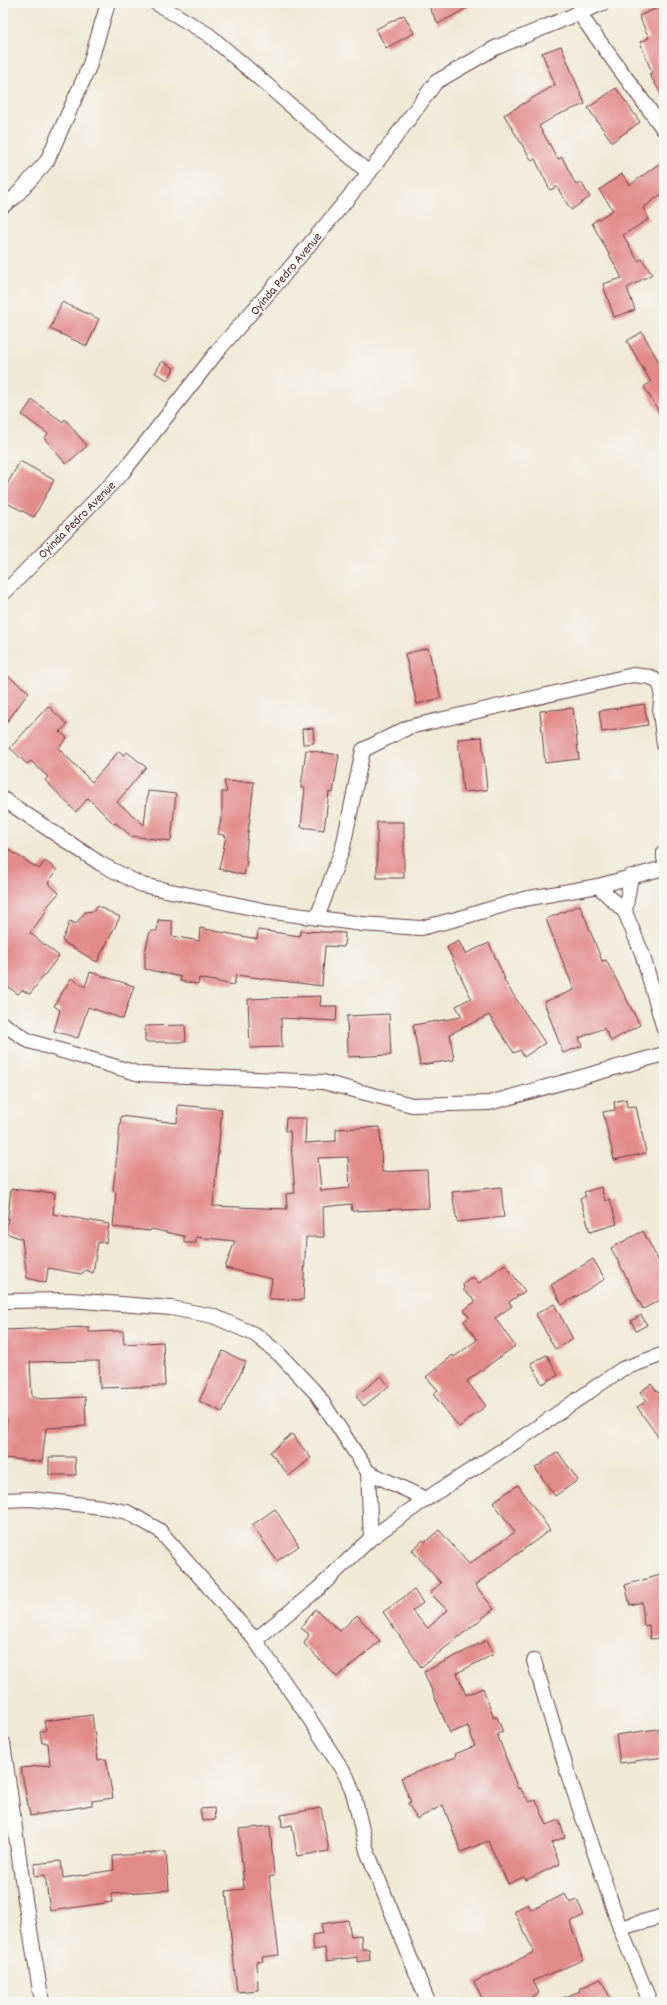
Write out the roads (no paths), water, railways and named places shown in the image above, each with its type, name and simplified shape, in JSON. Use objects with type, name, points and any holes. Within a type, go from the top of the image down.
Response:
[{"type":"street","points":[[3,206],[15,197],[46,161],[89,68],[108,3]]},
{"type":"street","points":[[156,3],[209,35],[369,173]]},
{"type":"street","name":"Oyinda Pedro Avenue","points":[[3,594],[122,472],[220,348],[279,281],[369,173],[436,82],[495,48],[578,12],[603,3]]},
{"type":"street","points":[[578,12],[664,130]]},
{"type":"street","points":[[317,918],[344,847],[363,750],[409,727],[633,675],[652,677],[659,682],[662,691],[660,712],[664,745]]},
{"type":"street","points":[[3,799],[101,864],[142,884],[267,911],[362,924],[421,928],[524,899],[598,886],[664,868]]},
{"type":"street","points":[[664,852],[664,858]]},
{"type":"street","points":[[625,912],[631,876]]},
{"type":"street","points":[[598,886],[625,912],[642,952],[664,1029]]},
{"type":"street","points":[[3,1024],[29,1041],[140,1074],[323,1082],[412,1105],[489,1103],[664,1054]]},
{"type":"street","points":[[3,1301],[70,1300],[171,1308],[213,1316],[256,1335],[279,1354],[317,1394],[368,1472],[371,1538]]},
{"type":"street","points":[[255,1640],[319,1588],[371,1538],[426,1498],[529,1433],[622,1369],[664,1354]]},
{"type":"street","points":[[368,1472],[426,1498]]},
{"type":"street","points":[[3,1500],[31,1499],[102,1507],[127,1512],[159,1530],[255,1640],[309,1718],[347,1777],[354,1796],[367,1851],[428,2002]]},
{"type":"street","points":[[534,1661],[568,1774],[620,1928],[650,2002]]},
{"type":"street","points":[[3,1743],[25,1900],[42,2002]]},
{"type":"street","points":[[620,1928],[664,1916]]}]
